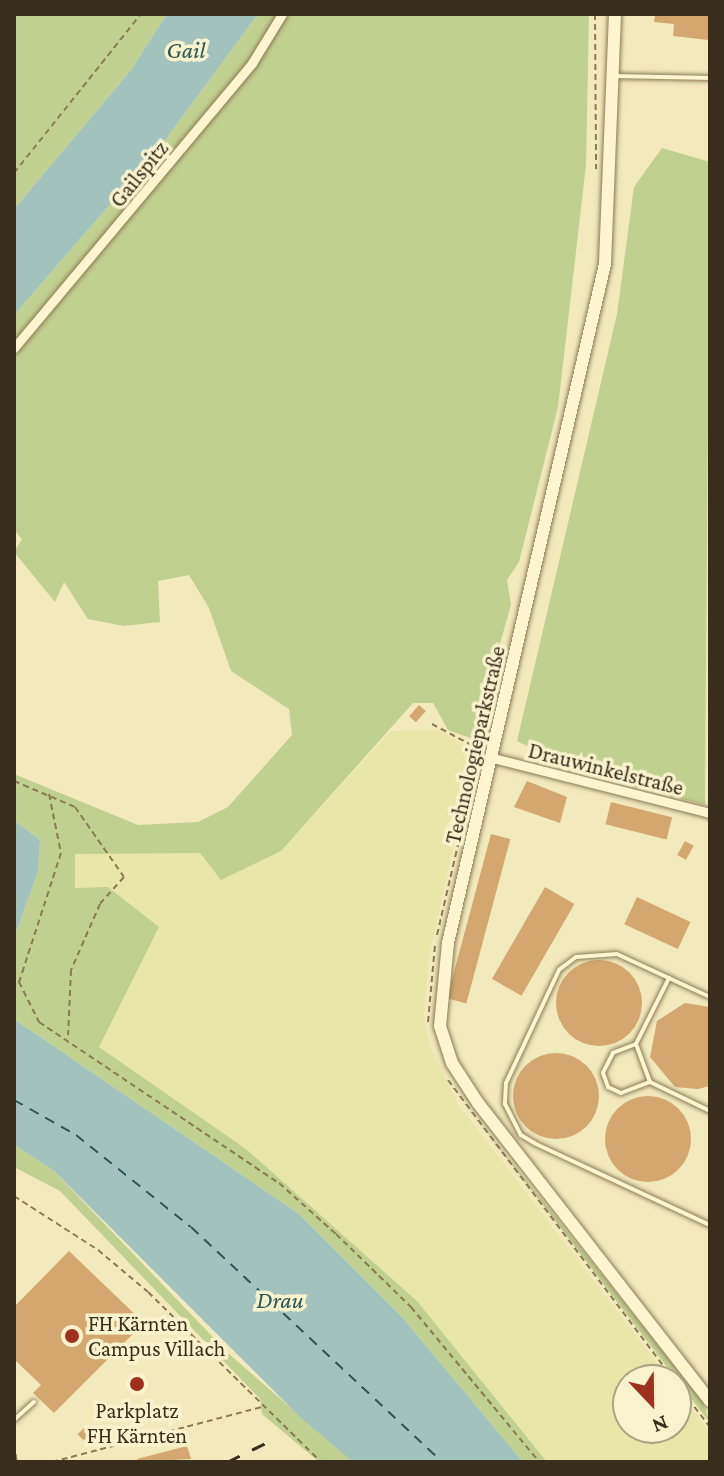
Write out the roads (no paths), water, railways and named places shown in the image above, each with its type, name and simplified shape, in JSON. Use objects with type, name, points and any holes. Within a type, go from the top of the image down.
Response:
[{"type":"street","name":"Gailspitz","points":[[14,348],[233,87],[282,14]]},
{"type":"street","name":"Technologieparkstraße","points":[[615,14],[605,264],[442,976],[444,1044],[478,1103],[710,1401]]},
{"type":"street","name":"Drauwinkelstraße","points":[[493,758],[710,813]]},
{"type":"lane","points":[[613,76],[710,78]]},
{"type":"lane","points":[[710,997],[617,954],[576,957],[559,970],[506,1083],[505,1104],[521,1135],[536,1144],[710,1225]]},
{"type":"lane","points":[[650,1082],[621,1093],[608,1087],[603,1073],[613,1053],[636,1044],[669,978]]},
{"type":"lane","points":[[636,1044],[650,1082],[710,1111]]},
{"type":"lane","points":[[14,1420],[34,1402]]},
{"type":"water","name":"Gail","points":[[167,14],[258,14],[160,147],[14,315],[14,209],[131,70]]},
{"type":"water","points":[[14,820],[40,840],[38,872],[14,938]]},
{"type":"water","name":"Drau","points":[[14,1019],[299,1214],[402,1317],[523,1462],[353,1462],[301,1418],[53,1170],[14,1145]]},
{"type":"railway","points":[[227,1462],[272,1440]]},
{"type":"place","name":"FH Kärnten Campus Villach","points":[[72,1336]]},
{"type":"place","name":"Parkplatz FH Kärnten","points":[[137,1384]]}]
